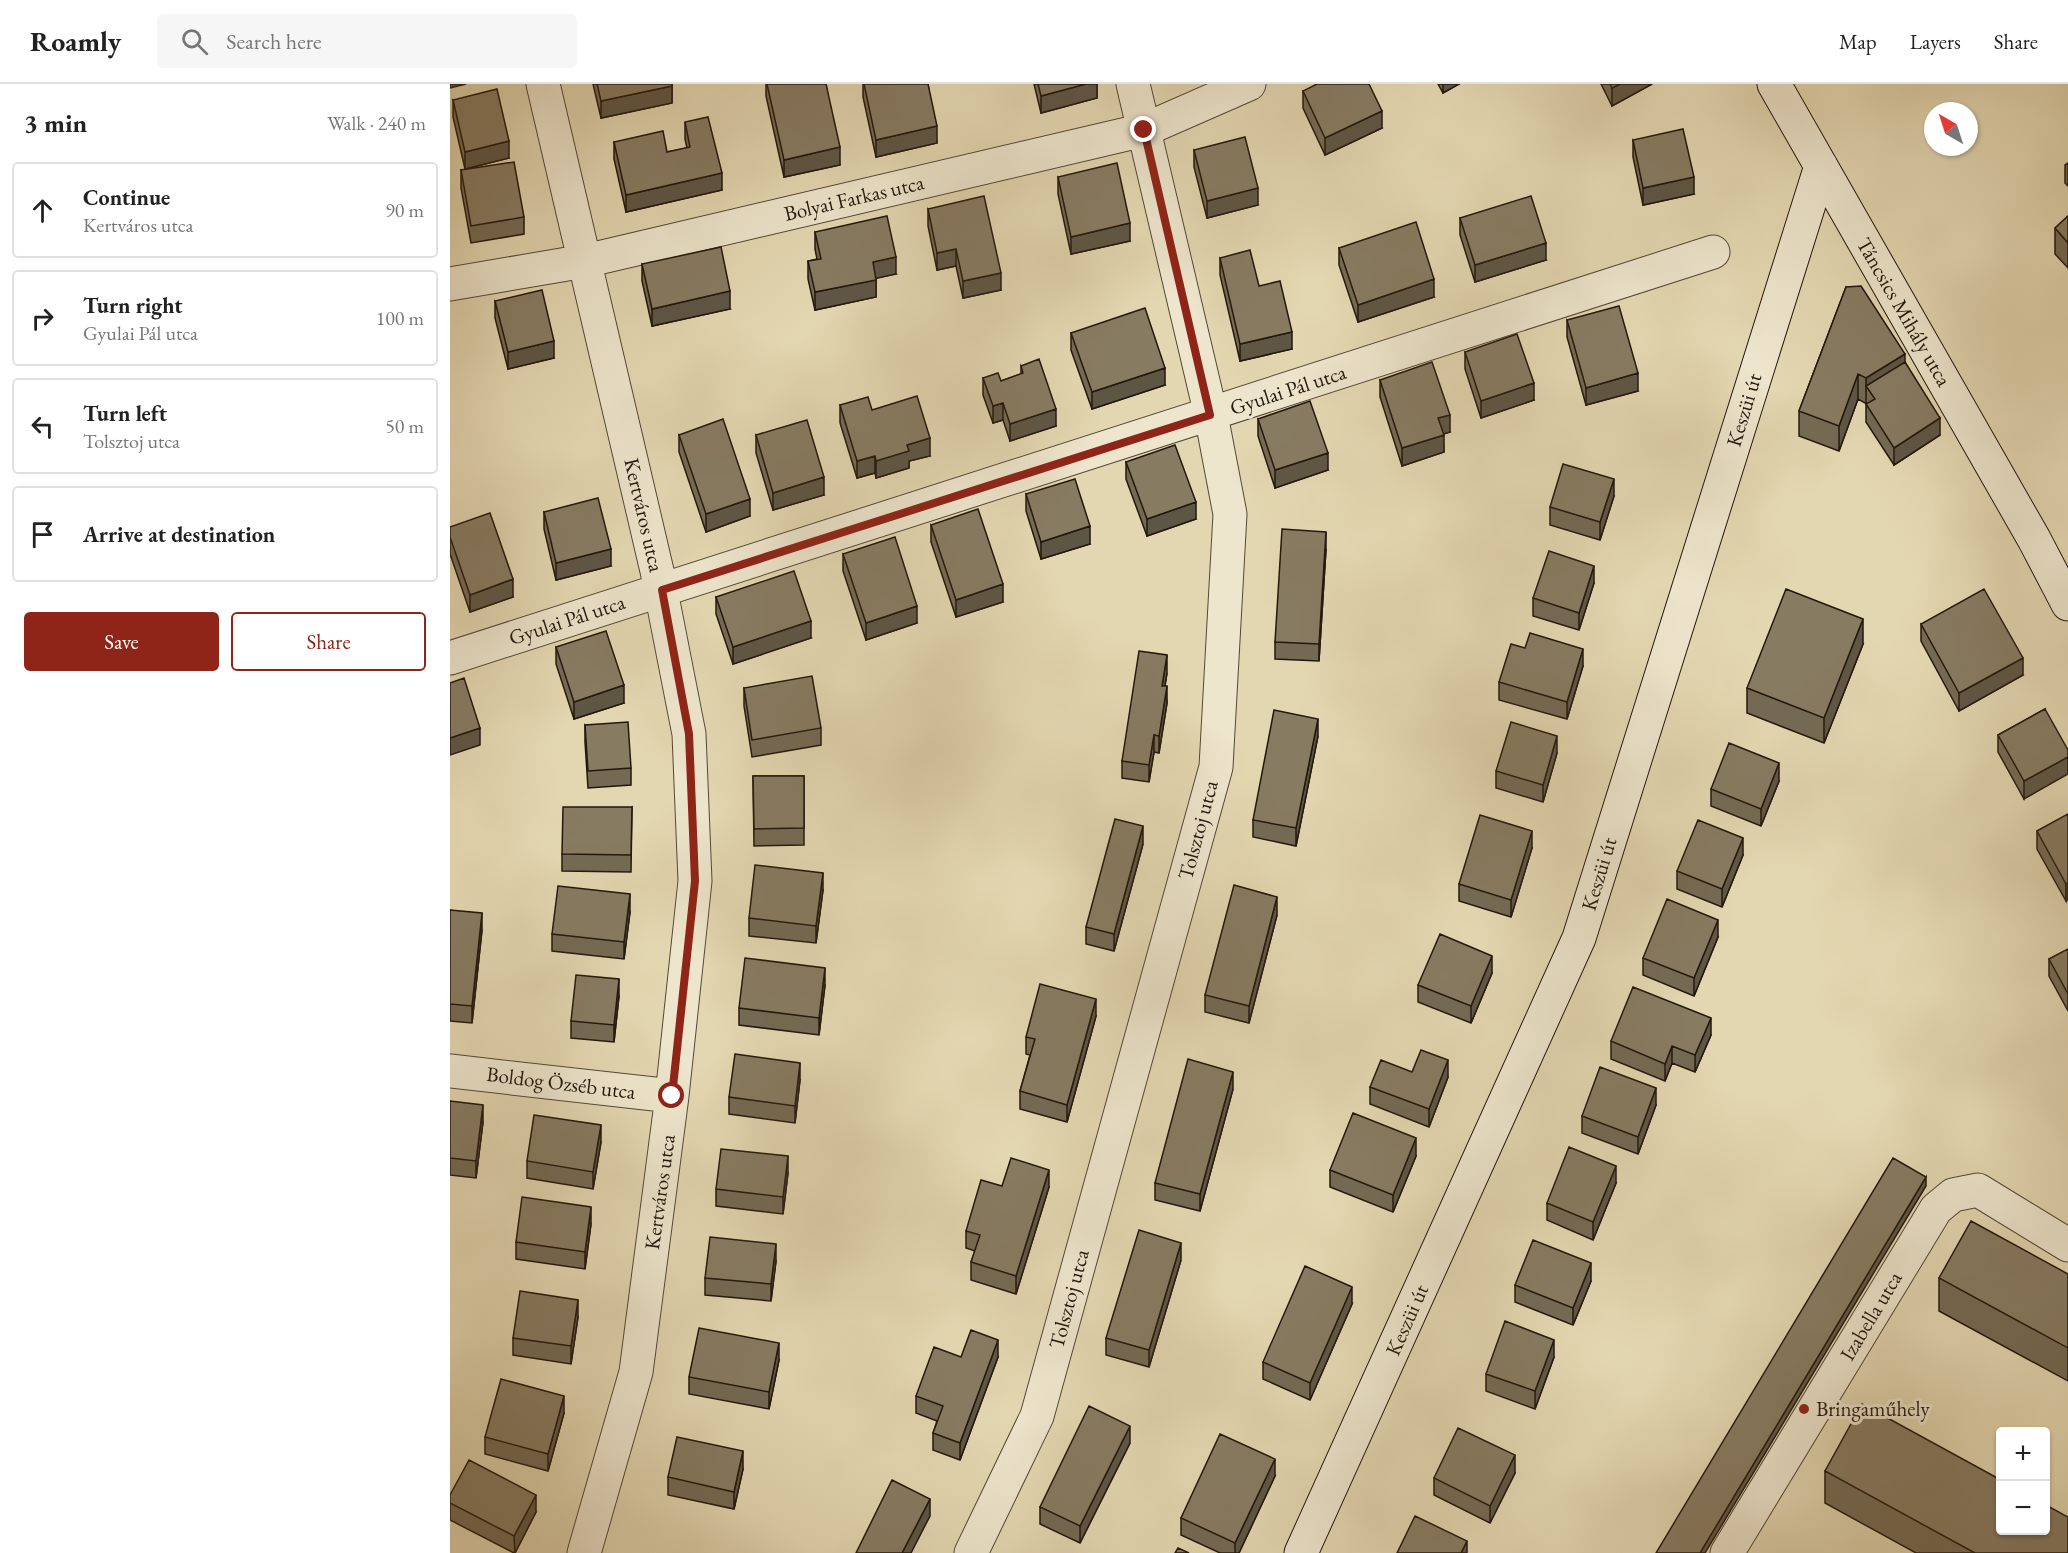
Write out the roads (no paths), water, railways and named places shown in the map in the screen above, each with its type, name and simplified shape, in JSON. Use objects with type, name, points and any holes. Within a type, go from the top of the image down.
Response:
[{"type":"street","name":"Kertváros utca","points":[[543,84],[662,590],[689,734],[695,881],[672,1096],[636,1372],[584,1553]]},
{"type":"street","name":"Tolsztoj utca","points":[[971,1553],[1037,1416],[1216,767],[1230,514],[1210,415],[1133,84]]},
{"type":"street","name":"Bolyai Farkas utca","points":[[450,284],[585,261],[1144,130],[1250,84]]},
{"type":"street","name":"Táncsics Mihály utca","points":[[1774,84],[2034,539],[2068,604]]},
{"type":"street","name":"Keszüi út","points":[[1301,1553],[1579,938],[1821,166]]},
{"type":"street","name":"Gyulai Pál utca","points":[[450,658],[1713,252]]},
{"type":"street","name":"Boldog Özséb utca","points":[[450,1071],[672,1096]]},
{"type":"street","name":"Izabella utca","points":[[1735,1550],[1936,1209],[1953,1195],[1978,1190],[2068,1245]]},
{"type":"place","name":"Bringaműhely","points":[[1804,1409]]}]
